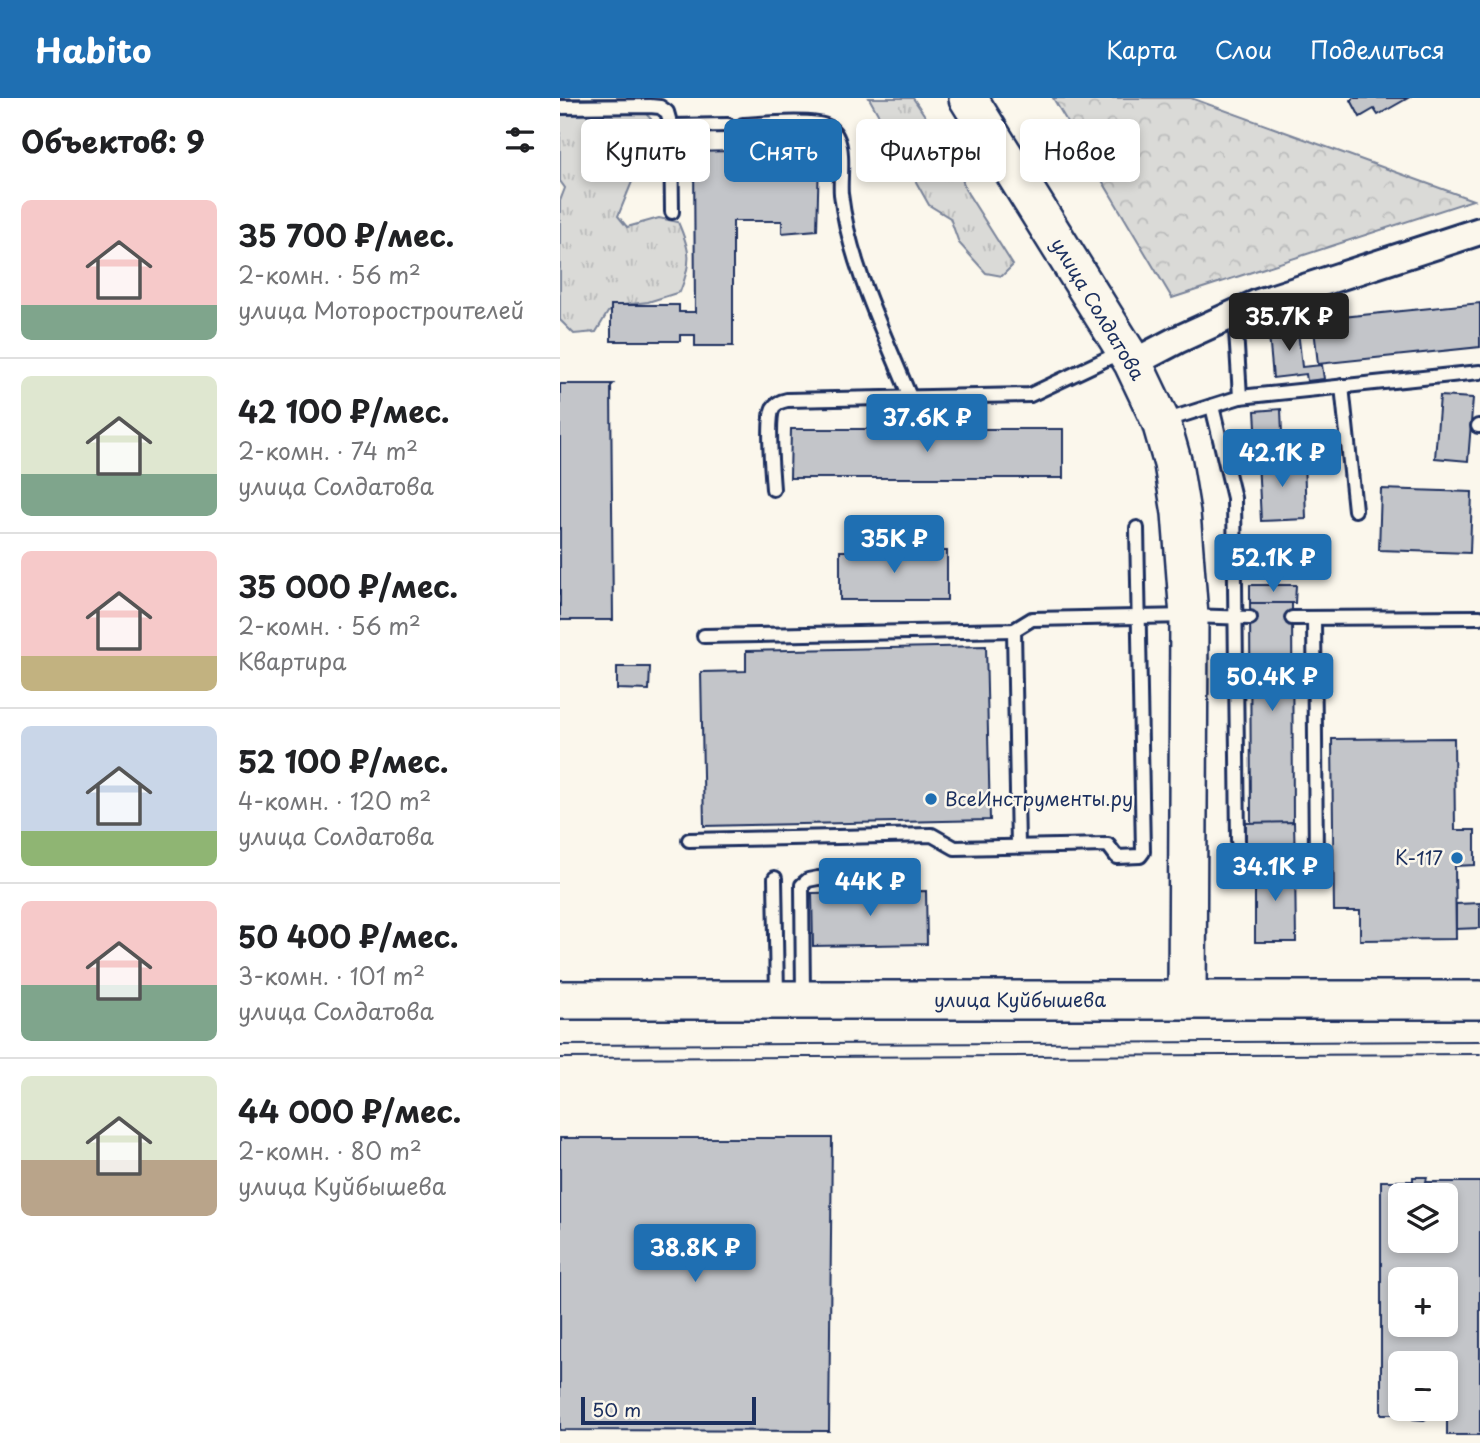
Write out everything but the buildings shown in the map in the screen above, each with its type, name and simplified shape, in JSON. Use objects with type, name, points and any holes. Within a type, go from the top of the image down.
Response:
[{"type":"main road","name":"улица Солдатова","points":[[968,98],[1129,356],[1161,422],[1173,464],[1181,513],[1189,616],[1187,1000]]},
{"type":"main road","name":"улица Куйбышева","points":[[560,1000],[1480,1000]]},
{"type":"street","points":[[1129,356],[1235,312],[1329,278],[1480,231]]},
{"type":"lane","points":[[560,107],[660,107],[667,112],[669,119]]},
{"type":"lane","points":[[672,182],[672,212]]},
{"type":"lane","points":[[841,182],[857,267],[910,397]]},
{"type":"lane","points":[[1235,312],[1240,397]]},
{"type":"lane","points":[[772,489],[772,409],[779,402],[1030,395],[1129,356]]},
{"type":"lane","points":[[1161,422],[1240,397],[1480,372]]},
{"type":"lane","points":[[1342,386],[1355,510]]},
{"type":"lane","points":[[1212,406],[1234,498],[1238,841]]},
{"type":"lane","points":[[689,840],[932,835],[955,848],[1108,845],[1118,857],[1140,856],[1143,852],[1137,528]]},
{"type":"lane","points":[[704,636],[1014,630],[1032,619],[1189,616],[1250,618]]},
{"type":"lane","points":[[1292,618],[1480,617]]},
{"type":"lane","points":[[1314,618],[1316,859]]},
{"type":"lane","points":[[1014,630],[1018,846]]},
{"type":"lane","points":[[790,1000],[802,885],[808,880],[818,878],[903,876]]},
{"type":"lane","points":[[775,878],[790,1000]]},
{"type":"green space","points":[[560,98],[630,98],[651,119],[581,119],[581,182],[632,182],[618,216],[627,227],[659,218],[678,222],[688,249],[687,272],[680,292],[648,302],[623,305],[608,312],[596,332],[574,334],[560,320],[560,201],[565,188],[560,181]]},
{"type":"green space","points":[[869,98],[913,98],[927,119],[881,119]]},
{"type":"green space","points":[[1053,98],[1191,98],[1473,200],[1172,298],[1103,182],[1140,182],[1140,119],[1065,119]]},
{"type":"green space","points":[[916,182],[963,182],[1013,265],[1002,276],[986,273],[959,243],[950,218],[929,205]]},
{"type":"tram line","points":[[560,1045],[1480,1041]]},
{"type":"tram line","points":[[560,1058],[1480,1054]]},
{"type":"place","name":"ВсеИнструменты.ру","points":[[931,799]]},
{"type":"place","name":"К-117","points":[[1457,858]]}]
